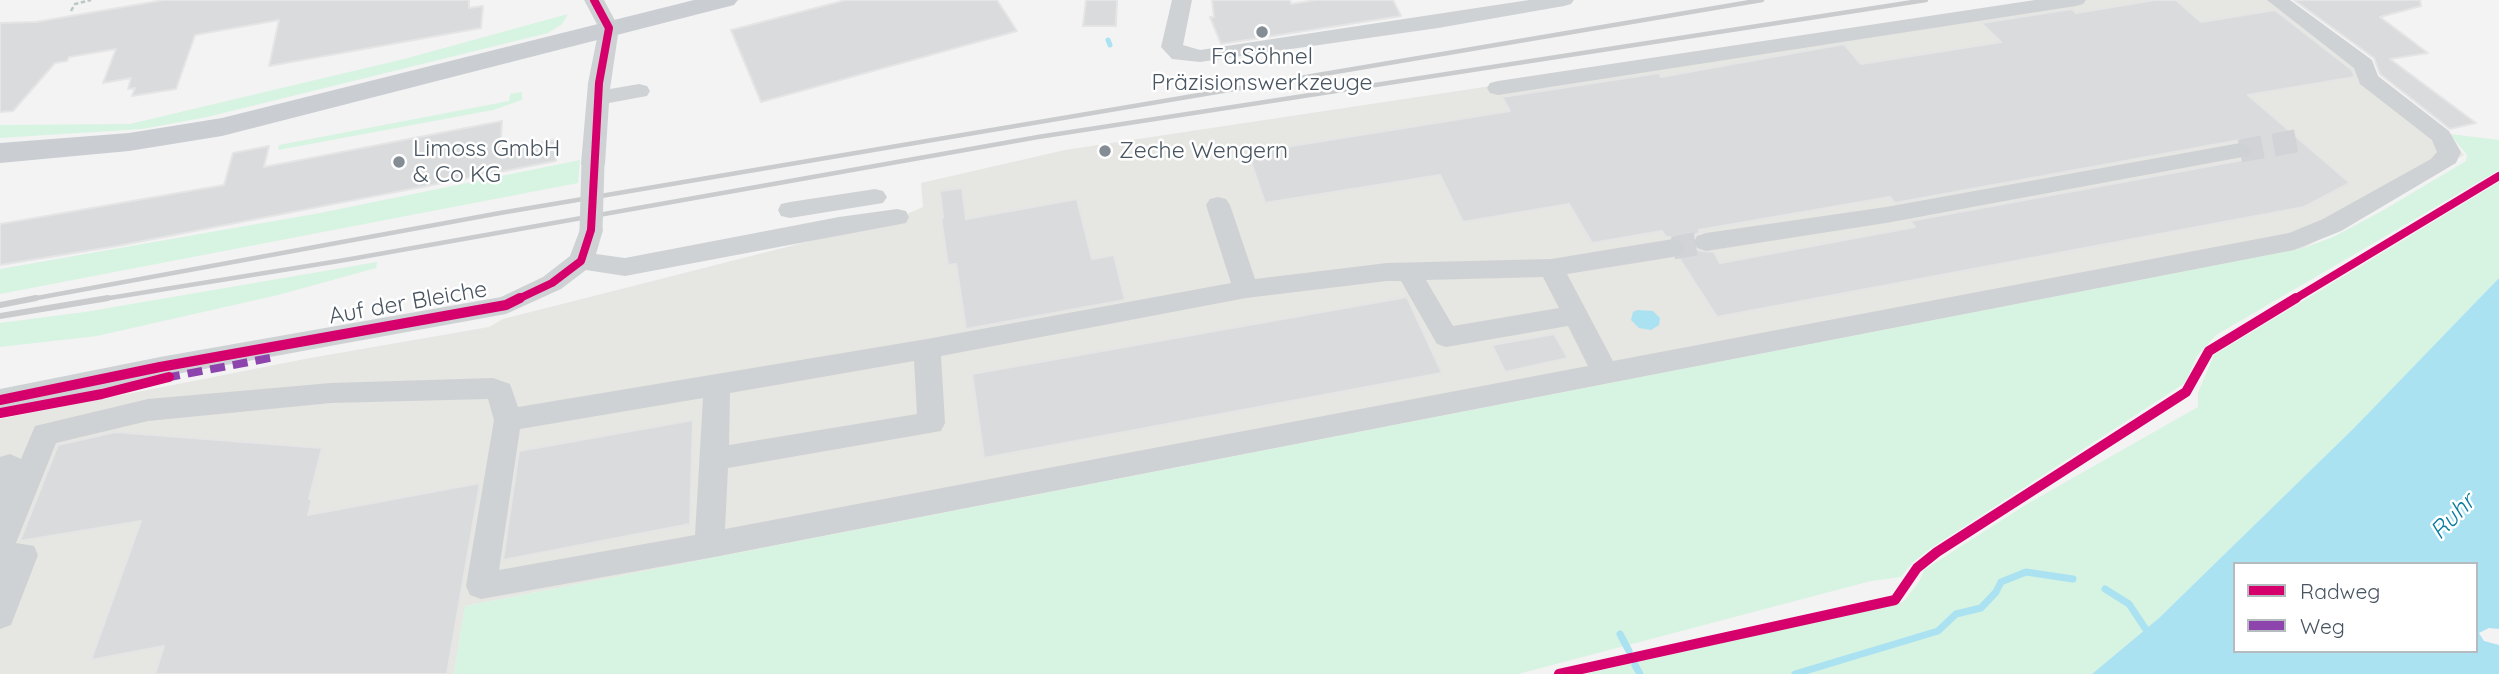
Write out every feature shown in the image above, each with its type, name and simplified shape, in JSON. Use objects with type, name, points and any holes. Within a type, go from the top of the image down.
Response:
[{"type":"main road","points":[[0,153],[129,142],[222,127],[725,0]]},
{"type":"street","points":[[594,0],[609,28],[598,98],[591,230],[581,261],[625,267],[839,225],[883,208],[790,210]]},
{"type":"street","points":[[1180,9],[1172,47],[1180,54],[1200,56],[1438,22],[1564,0]]},
{"type":"street","points":[[1498,88],[2076,0]]},
{"type":"street","points":[[0,547],[45,434],[148,410],[331,393],[493,388],[500,391],[509,422],[481,586],[709,545],[2294,241],[2332,225],[2448,158],[2449,152],[2441,136],[2368,79],[2364,65],[2277,0]]},
{"type":"street","points":[[598,98],[639,90]]},
{"type":"street","points":[[1706,242],[1886,215],[2240,151]]},
{"type":"street","points":[[1218,205],[1246,289]]},
{"type":"street","points":[[509,422],[927,349],[1246,289],[1409,272],[1551,268],[1673,248]]},
{"type":"street","name":"Auf der Bleiche","points":[[0,400],[160,367],[506,304],[552,283],[581,261]]},
{"type":"street","points":[[1551,268],[1605,372]]},
{"type":"street","points":[[1409,272],[1446,337],[1575,315]]},
{"type":"street","points":[[714,459],[931,423],[927,349]]},
{"type":"street","points":[[148,410],[160,367]]},
{"type":"street","points":[[709,545],[717,385]]},
{"type":"street","points":[[0,502],[10,465]]},
{"type":"street","points":[[0,558],[23,555],[0,615]]},
{"type":"path","points":[[71,11],[75,4],[91,0]]},
{"type":"shaded area","points":[[2063,0],[2279,0],[2433,121],[2464,155],[2304,248],[465,606],[454,674],[0,674],[0,419],[310,358],[489,327],[503,319],[893,220],[923,207],[921,183],[1065,150]]},
{"type":"green space","points":[[568,14],[562,24],[548,33],[207,117],[142,129],[0,138],[0,125],[130,124],[404,59]]},
{"type":"green space","points":[[522,92],[522,100],[493,110],[278,150],[279,145],[509,101],[510,94]]},
{"type":"green space","points":[[2450,134],[2499,140],[2499,170],[2216,335],[2197,356],[2185,383],[1931,548],[1912,563],[1901,577],[1871,581],[1518,674],[454,674],[465,606],[2304,248],[2333,237],[2382,211],[2466,161],[2467,155]]},
{"type":"green space","points":[[580,160],[578,183],[0,294],[0,269],[320,213]]},
{"type":"green space","points":[[2499,182],[2499,278],[2355,427],[2159,618],[2092,674],[1585,674],[1903,602],[1919,582],[1924,570],[2027,504],[2198,407],[2198,393],[2214,355]]},
{"type":"green space","points":[[377,262],[376,268],[278,295],[97,336],[0,347],[0,323],[85,312]]},
{"type":"water","name":"Ruhr","points":[[2499,278],[2499,629],[2489,628],[2479,633],[2484,641],[2499,645],[2499,674],[2092,674],[2159,618],[2355,427]]},
{"type":"water","points":[[1653,311],[1660,318],[1659,325],[1651,330],[1639,328],[1631,320],[1633,312]]},
{"type":"building","points":[[164,0],[469,0],[469,8],[483,6],[481,28],[269,66],[279,20],[195,35],[176,89],[132,96],[135,88],[128,89],[131,78],[103,83],[116,49],[69,57],[67,61],[55,63],[13,111],[0,112],[0,23],[36,22]]},
{"type":"building","points":[[846,0],[997,0],[1017,31],[761,102],[731,30]]},
{"type":"building","points":[[1086,0],[1117,0],[1116,26],[1083,26]]},
{"type":"building","name":"Fa.Söhnel Präzisionswerkzeuge","points":[[1212,0],[1290,0],[1291,4],[1316,0],[1393,0],[1401,16],[1221,44],[1210,17],[1214,17]]},
{"type":"building","points":[[2155,0],[2176,0],[2201,22],[2275,10],[2352,70],[2355,77],[2248,95],[2350,183],[2304,207],[1717,317],[1679,258],[1687,249],[1684,241],[1666,237],[1662,231],[1592,243],[1569,204],[1463,222],[1440,175],[1265,203],[1248,153],[1510,111],[1502,97],[1659,73],[1661,77],[1844,44],[1861,64],[2001,42],[1981,23],[2072,9],[2076,13]],"holes":[[[2240,140],[2254,149],[2248,159],[1910,221],[1915,227],[1720,263],[1714,252],[1696,250],[1692,243],[1699,230],[1890,197],[1895,203]]]},
{"type":"building","points":[[2294,0],[2420,0],[2421,6],[2380,17],[2428,53],[2390,59],[2476,123],[2450,129],[2380,74],[2374,58]]},
{"type":"building","points":[[502,121],[500,151],[557,139],[556,161],[117,246],[0,265],[0,224],[224,185],[233,153],[269,146],[264,167]]},
{"type":"building","points":[[962,188],[966,219],[1077,199],[1092,259],[1114,255],[1125,300],[966,329],[956,264],[948,265],[940,191]]},
{"type":"building","points":[[1407,297],[1442,373],[984,458],[972,374]]},
{"type":"building","points":[[1554,334],[1568,358],[1505,372],[1492,345]]},
{"type":"building","points":[[693,420],[690,524],[503,560],[519,451]]},
{"type":"building","points":[[115,432],[322,448],[309,499],[312,499],[308,515],[480,483],[447,674],[155,674],[164,646],[91,660],[141,521],[20,541],[58,445]]},
{"type":"waterway","points":[[1108,40],[1110,45]]},
{"type":"waterway","points":[[1795,674],[1938,631],[1956,614],[1981,608],[1996,592],[2001,582],[2026,572],[2073,579]]},
{"type":"waterway","points":[[2105,589],[2129,604],[2149,634]]},
{"type":"waterway","points":[[1620,634],[1629,651]]},
{"type":"waterway","points":[[1635,665],[1640,674]]},
{"type":"tunnel","points":[[2240,151],[2301,140]]},
{"type":"tunnel","points":[[1673,248],[1706,242]]},
{"type":"railway","points":[[26,300],[500,213],[1762,0]]},
{"type":"railway","points":[[97,300],[345,260],[1038,137],[1926,0]]},
{"type":"railway","points":[[0,305],[36,298]]},
{"type":"railway","points":[[0,316],[108,298]]},
{"type":"marked path","points":[[165,378],[275,357]]},
{"type":"cycle path","points":[[0,400],[160,367],[506,305],[552,283],[581,261],[591,230],[599,83],[609,28],[594,0]]},
{"type":"cycle path","points":[[1559,674],[1895,600],[1917,568],[1937,552],[2186,392],[2209,351],[2499,176]]},
{"type":"cycle path","points":[[0,413],[102,394],[169,377]]},
{"type":"place","name":"Fa.Söhnel Präzisionswerkzeuge","points":[[1262,32]]},
{"type":"place","name":"Zeche Wengern","points":[[1105,151]]},
{"type":"place","name":"Limoss GmbH & Co KG","points":[[399,162]]}]
